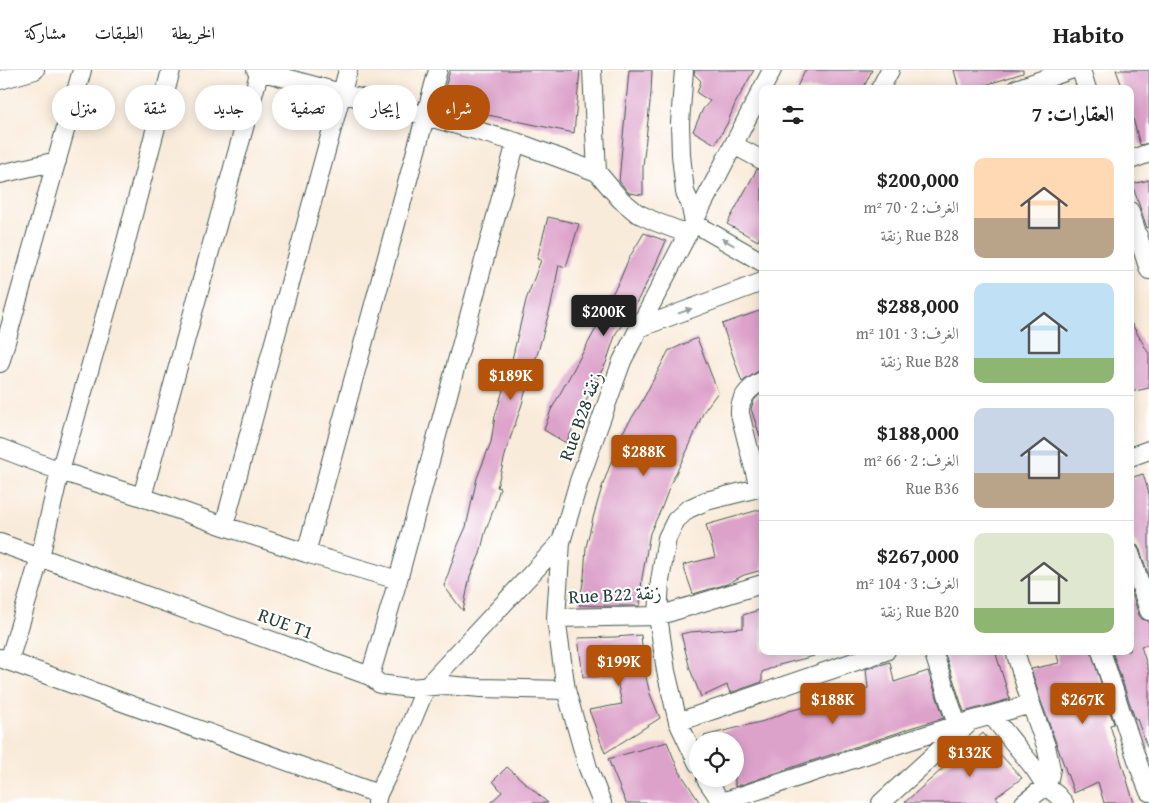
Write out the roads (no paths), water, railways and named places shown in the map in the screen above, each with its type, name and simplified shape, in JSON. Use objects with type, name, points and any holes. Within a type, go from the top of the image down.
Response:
[{"type":"street","points":[[0,80],[35,70]]},
{"type":"street","points":[[0,363],[5,327],[57,161],[82,70]]},
{"type":"street","points":[[171,70],[120,264],[60,471],[40,557],[5,660],[377,798],[426,687],[561,542]]},
{"type":"street","points":[[142,497],[259,70],[312,85]]},
{"type":"street","points":[[343,86],[348,70]]},
{"type":"street","points":[[306,553],[438,70]]},
{"type":"street","points":[[592,70],[597,172]]},
{"type":"street","points":[[684,70],[680,155],[685,192],[690,203],[691,228]]},
{"type":"street","name":"Rue B28 زنقة","points":[[764,85],[772,70]]},
{"type":"street","points":[[882,85],[890,70]]},
{"type":"street","points":[[1027,85],[1070,70]]},
{"type":"street","points":[[1080,70],[1086,85]]},
{"type":"street","points":[[343,94],[516,142],[597,172],[620,199],[637,213],[656,222],[691,228],[759,261]]},
{"type":"street","name":"Rue B28 زنقة","points":[[602,803],[588,768],[566,690],[556,618],[561,542],[579,481],[622,361],[759,96]]},
{"type":"street","points":[[224,526],[331,130]]},
{"type":"street","points":[[370,676],[398,580],[516,142]]},
{"type":"street","points":[[734,145],[759,158]]},
{"type":"street","points":[[1134,159],[1149,153]]},
{"type":"street","points":[[0,174],[57,161]]},
{"type":"street","points":[[1134,223],[1149,270]]},
{"type":"street","points":[[639,328],[759,283]]},
{"type":"street","points":[[759,382],[745,394],[740,414],[759,480]]},
{"type":"street","points":[[0,448],[60,471],[224,526],[398,580]]},
{"type":"street","points":[[1134,456],[1149,450]]},
{"type":"street","points":[[689,745],[678,722],[666,671],[658,616],[660,581],[667,538],[676,520],[688,509],[706,501],[759,488]]},
{"type":"street","name":"RUE T1","points":[[0,543],[370,676],[380,684],[409,688],[446,685],[481,688],[566,690]]},
{"type":"street","points":[[1134,565],[1149,611]]},
{"type":"street","name":"Rue B22 زنقة","points":[[556,618],[658,616],[759,585]]},
{"type":"street","points":[[678,722],[874,655]]},
{"type":"street","points":[[934,655],[964,723]]},
{"type":"street","points":[[1015,655],[1050,761],[1051,775],[1046,786],[1024,803]]},
{"type":"street","points":[[1103,655],[1145,768],[1149,792]]},
{"type":"street","points":[[711,787],[722,803],[964,723],[1031,704]]},
{"type":"street","points":[[992,716],[1046,786],[1064,803]]},
{"type":"street","points":[[882,803],[964,723]]}]
